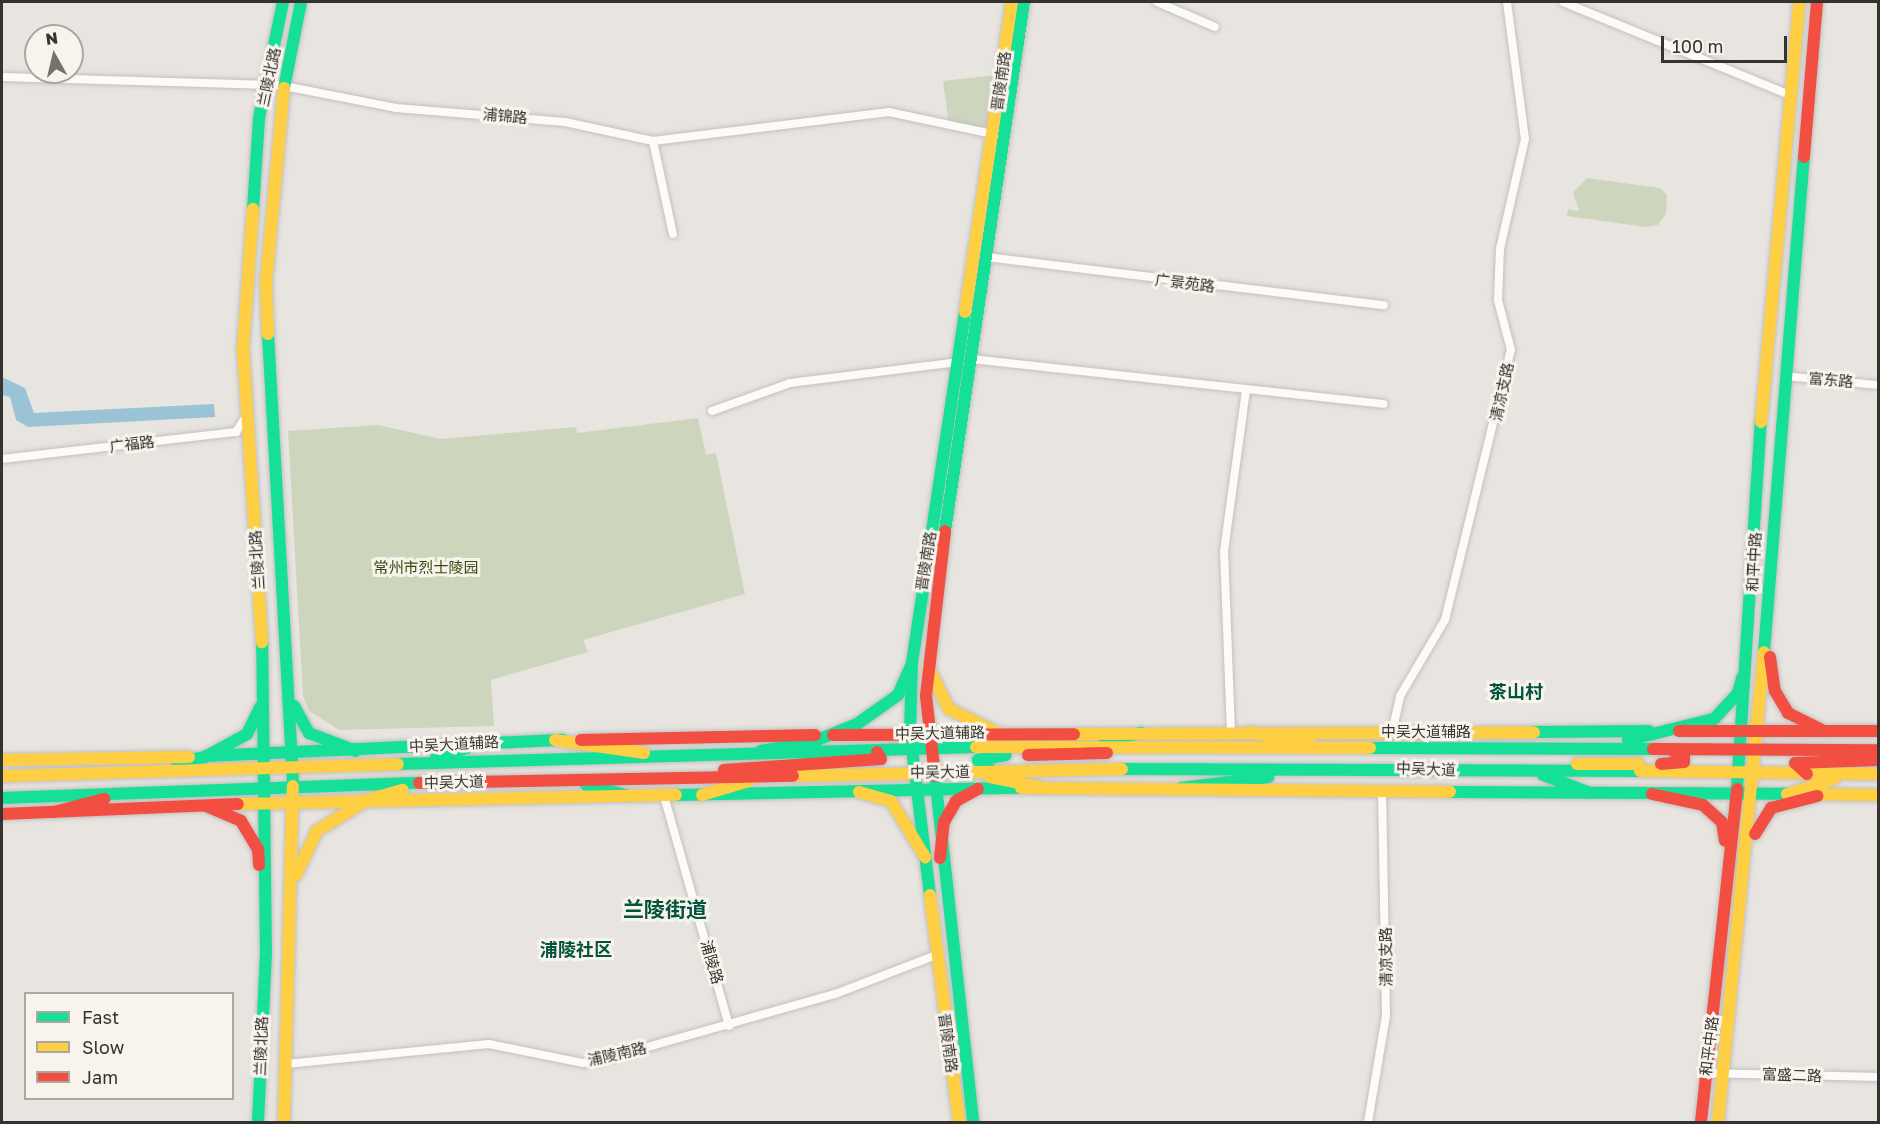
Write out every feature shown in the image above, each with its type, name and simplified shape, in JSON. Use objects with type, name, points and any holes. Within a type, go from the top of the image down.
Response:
[{"type":"main road","name":"兰陵北路","points":[[258,1122],[266,803],[263,754],[265,681],[243,348],[250,205],[260,118],[270,84],[283,2]]},
{"type":"main road","name":"兰陵北路","points":[[284,1122],[294,802],[288,678],[278,578],[266,282],[270,188],[285,86],[301,2]]},
{"type":"main road","name":"晋陵南路","points":[[973,1122],[928,748],[928,667],[964,360],[986,257],[1012,2]]},
{"type":"main road","name":"晋陵南路","points":[[959,1122],[936,955],[910,734],[912,663],[964,360],[999,136],[1024,2]]},
{"type":"main road","name":"和平中路","points":[[1701,1122],[1743,731],[1761,424],[1799,2]]},
{"type":"main road","name":"和平中路","points":[[1718,1122],[1759,731],[1784,376],[1817,2]]},
{"type":"main road","points":[[1767,635],[1775,691],[1788,713],[1824,731]]},
{"type":"main road","points":[[1547,749],[1595,740],[1644,740],[1664,731],[1714,719],[1738,693],[1749,653]]},
{"type":"main road","points":[[754,754],[778,744],[835,735],[898,695],[912,663]]},
{"type":"main road","points":[[928,667],[949,709],[998,733]]},
{"type":"main road","points":[[288,678],[298,719],[309,733],[356,750]]},
{"type":"main road","points":[[84,773],[205,756],[247,734],[256,720],[265,681]]},
{"type":"main road","name":"中吴大道辅路","points":[[2,760],[292,753],[489,741],[927,733],[1878,731]]},
{"type":"main road","points":[[1249,732],[1341,750]]},
{"type":"main road","points":[[1085,746],[1141,733]]},
{"type":"main road","points":[[555,740],[657,757]]},
{"type":"main road","points":[[420,763],[489,741]]},
{"type":"main road","name":"中吴大道","points":[[2,776],[928,748],[1085,746],[1341,750],[1878,750]]},
{"type":"main road","points":[[994,772],[978,765],[978,760],[991,755],[1089,756],[1139,747]]},
{"type":"main road","points":[[1453,770],[1440,761],[1592,749]]},
{"type":"main road","points":[[1503,770],[1684,762],[1684,756],[1668,749]]},
{"type":"main road","points":[[1261,768],[1306,760],[1396,759],[1387,750]]},
{"type":"main road","points":[[690,777],[753,764],[881,759],[874,751]]},
{"type":"main road","points":[[1808,775],[1794,768],[1795,763],[1878,760]]},
{"type":"main road","points":[[343,765],[332,770],[344,784]]},
{"type":"main road","points":[[1181,788],[1220,779],[1270,776],[1298,766]]},
{"type":"main road","name":"中吴大道","points":[[2,798],[293,785],[1298,766],[1808,775],[1878,774]]},
{"type":"main road","points":[[206,789],[225,782],[210,769]]},
{"type":"main road","points":[[1533,771],[1590,793]]},
{"type":"main road","points":[[968,772],[1043,788]]},
{"type":"main road","points":[[702,795],[747,781],[793,780],[807,774]]},
{"type":"main road","points":[[1785,795],[1847,774]]},
{"type":"main road","points":[[537,780],[594,785],[629,796]]},
{"type":"main road","points":[[292,888],[317,831],[367,800],[450,782]]},
{"type":"main road","points":[[2,814],[367,800],[1043,788],[1382,789],[1878,795]]},
{"type":"main road","points":[[940,858],[944,822],[956,801],[978,789]]},
{"type":"main road","points":[[54,812],[165,790]]},
{"type":"main road","points":[[859,792],[891,801],[925,857]]},
{"type":"main road","points":[[1652,794],[1703,805],[1722,822],[1726,881]]},
{"type":"main road","points":[[1748,853],[1760,820],[1771,808],[1817,796]]},
{"type":"main road","points":[[206,806],[227,811],[251,832],[263,900]]},
{"type":"street","points":[[1157,2],[1215,27]]},
{"type":"street","name":"清凉支路","points":[[1392,732],[1400,696],[1445,621],[1511,350],[1498,300],[1500,249],[1525,139],[1507,2]]},
{"type":"street","points":[[1563,2],[1790,95]]},
{"type":"street","name":"浦锦路","points":[[2,77],[270,84],[396,108],[565,122],[653,141],[890,112],[999,136]]},
{"type":"street","points":[[653,141],[673,234]]},
{"type":"street","name":"广景苑路","points":[[986,257],[1384,305]]},
{"type":"street","points":[[712,411],[790,383],[964,360],[1384,404]]},
{"type":"street","name":"富东路","points":[[1784,376],[1878,385]]},
{"type":"street","points":[[1231,732],[1224,551],[1246,390]]},
{"type":"street","points":[[248,409],[236,432],[250,448]]},
{"type":"street","name":"广福路","points":[[2,459],[236,432]]},
{"type":"street","name":"清凉支路","points":[[1368,1122],[1386,1016],[1382,789]]},
{"type":"street","name":"浦陵路","points":[[664,796],[729,1026]]},
{"type":"street","name":"浦陵南路","points":[[286,1064],[489,1044],[582,1063],[729,1026],[835,994],[936,955]]},
{"type":"street","name":"富盛二路","points":[[1706,1073],[1878,1077]]},
{"type":"green space","points":[[995,75],[987,127],[949,125],[943,81]]},
{"type":"green space","points":[[1587,178],[1660,188],[1667,195],[1666,214],[1658,225],[1646,227],[1567,216],[1568,209],[1579,211],[1573,192]]},
{"type":"green space","name":"常州市烈士陵园","points":[[698,418],[706,455],[716,453],[745,594],[583,640],[588,652],[491,680],[494,726],[339,730],[309,711],[303,696],[288,431],[378,425],[441,439],[576,427],[577,433]]},
{"type":"water","points":[[2,377],[25,388],[34,413],[214,404],[215,417],[28,427],[16,420],[10,397],[2,395]]},
{"type":"traffic: fast","points":[[253,209],[259,118],[283,2]]},
{"type":"traffic: fast","points":[[284,88],[301,2]]},
{"type":"traffic: fast","points":[[945,531],[1024,2]]},
{"type":"traffic: fast","points":[[1764,652],[1804,157]]},
{"type":"traffic: fast","points":[[930,895],[910,733],[912,663],[965,312]]},
{"type":"traffic: fast","points":[[268,334],[293,786]]},
{"type":"traffic: fast","points":[[1737,789],[1761,422]]},
{"type":"traffic: fast","points":[[258,1122],[266,955],[262,642]]},
{"type":"traffic: fast","points":[[761,751],[815,741],[857,724],[898,695],[912,663]]},
{"type":"traffic: fast","points":[[1628,740],[1714,719],[1738,693],[1742,678]]},
{"type":"traffic: fast","points":[[294,706],[309,733],[356,751]]},
{"type":"traffic: fast","points":[[177,762],[205,757],[247,734],[260,707]]},
{"type":"traffic: fast","points":[[1534,732],[1649,731]]},
{"type":"traffic: fast","points":[[1105,741],[1141,733]]},
{"type":"traffic: fast","points":[[206,756],[563,740]]},
{"type":"traffic: fast","points":[[436,758],[489,741]]},
{"type":"traffic: fast","points":[[398,764],[976,747]]},
{"type":"traffic: fast","points":[[1370,748],[1653,749]]},
{"type":"traffic: fast","points":[[992,771],[978,760],[1006,755]]},
{"type":"traffic: fast","points":[[1122,769],[1640,771]]},
{"type":"traffic: fast","points":[[1543,775],[1590,793]]},
{"type":"traffic: fast","points":[[935,776],[973,1122]]},
{"type":"traffic: fast","points":[[1181,788],[1268,777]]},
{"type":"traffic: fast","points":[[2,798],[419,783]]},
{"type":"traffic: fast","points":[[586,785],[629,796]]},
{"type":"traffic: fast","points":[[676,795],[1021,788]]},
{"type":"traffic: fast","points":[[1450,792],[1787,794]]},
{"type":"traffic: slow","points":[[965,312],[1012,2]]},
{"type":"traffic: slow","points":[[1761,422],[1799,2]]},
{"type":"traffic: slow","points":[[268,334],[266,282],[284,88]]},
{"type":"traffic: slow","points":[[253,209],[243,348],[262,642]]},
{"type":"traffic: slow","points":[[1718,1122],[1764,652]]},
{"type":"traffic: slow","points":[[928,667],[949,709],[998,733]]},
{"type":"traffic: slow","points":[[1249,732],[1310,744]]},
{"type":"traffic: slow","points":[[1074,734],[1534,732]]},
{"type":"traffic: slow","points":[[555,740],[644,753]]},
{"type":"traffic: slow","points":[[976,747],[1370,748]]},
{"type":"traffic: slow","points":[[2,760],[189,757]]},
{"type":"traffic: slow","points":[[2,776],[398,764]]},
{"type":"traffic: slow","points":[[1577,764],[1639,764]]},
{"type":"traffic: slow","points":[[793,776],[1122,769]]},
{"type":"traffic: slow","points":[[1640,771],[1878,774]]},
{"type":"traffic: slow","points":[[990,777],[1043,788]]},
{"type":"traffic: slow","points":[[1792,793],[1834,779]]},
{"type":"traffic: slow","points":[[702,795],[749,781]]},
{"type":"traffic: slow","points":[[284,1122],[293,786]]},
{"type":"traffic: slow","points":[[1021,788],[1450,792]]},
{"type":"traffic: slow","points":[[296,875],[317,831],[367,800],[403,790]]},
{"type":"traffic: slow","points":[[859,792],[891,801],[925,857]]},
{"type":"traffic: slow","points":[[1787,794],[1878,795]]},
{"type":"traffic: slow","points":[[238,804],[676,795]]},
{"type":"traffic: slow","points":[[930,895],[959,1122]]},
{"type":"traffic: jam","points":[[1804,157],[1817,2]]},
{"type":"traffic: jam","points":[[935,776],[926,696],[945,531]]},
{"type":"traffic: jam","points":[[1770,657],[1775,691],[1788,713],[1824,731]]},
{"type":"traffic: jam","points":[[1679,731],[1878,731]]},
{"type":"traffic: jam","points":[[833,735],[1074,734]]},
{"type":"traffic: jam","points":[[581,740],[815,735]]},
{"type":"traffic: jam","points":[[1653,749],[1878,750]]},
{"type":"traffic: jam","points":[[1661,764],[1684,762],[1684,756],[1671,750]]},
{"type":"traffic: jam","points":[[724,770],[881,759],[877,752]]},
{"type":"traffic: jam","points":[[1028,755],[1107,753]]},
{"type":"traffic: jam","points":[[1807,774],[1795,763],[1878,760]]},
{"type":"traffic: jam","points":[[419,783],[793,776]]},
{"type":"traffic: jam","points":[[940,858],[944,822],[956,801],[978,789]]},
{"type":"traffic: jam","points":[[1701,1122],[1737,789]]},
{"type":"traffic: jam","points":[[1652,794],[1703,805],[1722,822],[1725,841]]},
{"type":"traffic: jam","points":[[1755,834],[1771,808],[1817,796]]},
{"type":"traffic: jam","points":[[54,812],[104,799]]},
{"type":"traffic: jam","points":[[2,814],[238,804]]},
{"type":"traffic: jam","points":[[206,806],[241,821],[258,849],[259,865]]},
{"type":"district","name":"茶山村","points":[[1516,691]]},
{"type":"district","name":"兰陵街道","points":[[665,909]]},
{"type":"district","name":"浦陵社区","points":[[576,949]]}]
